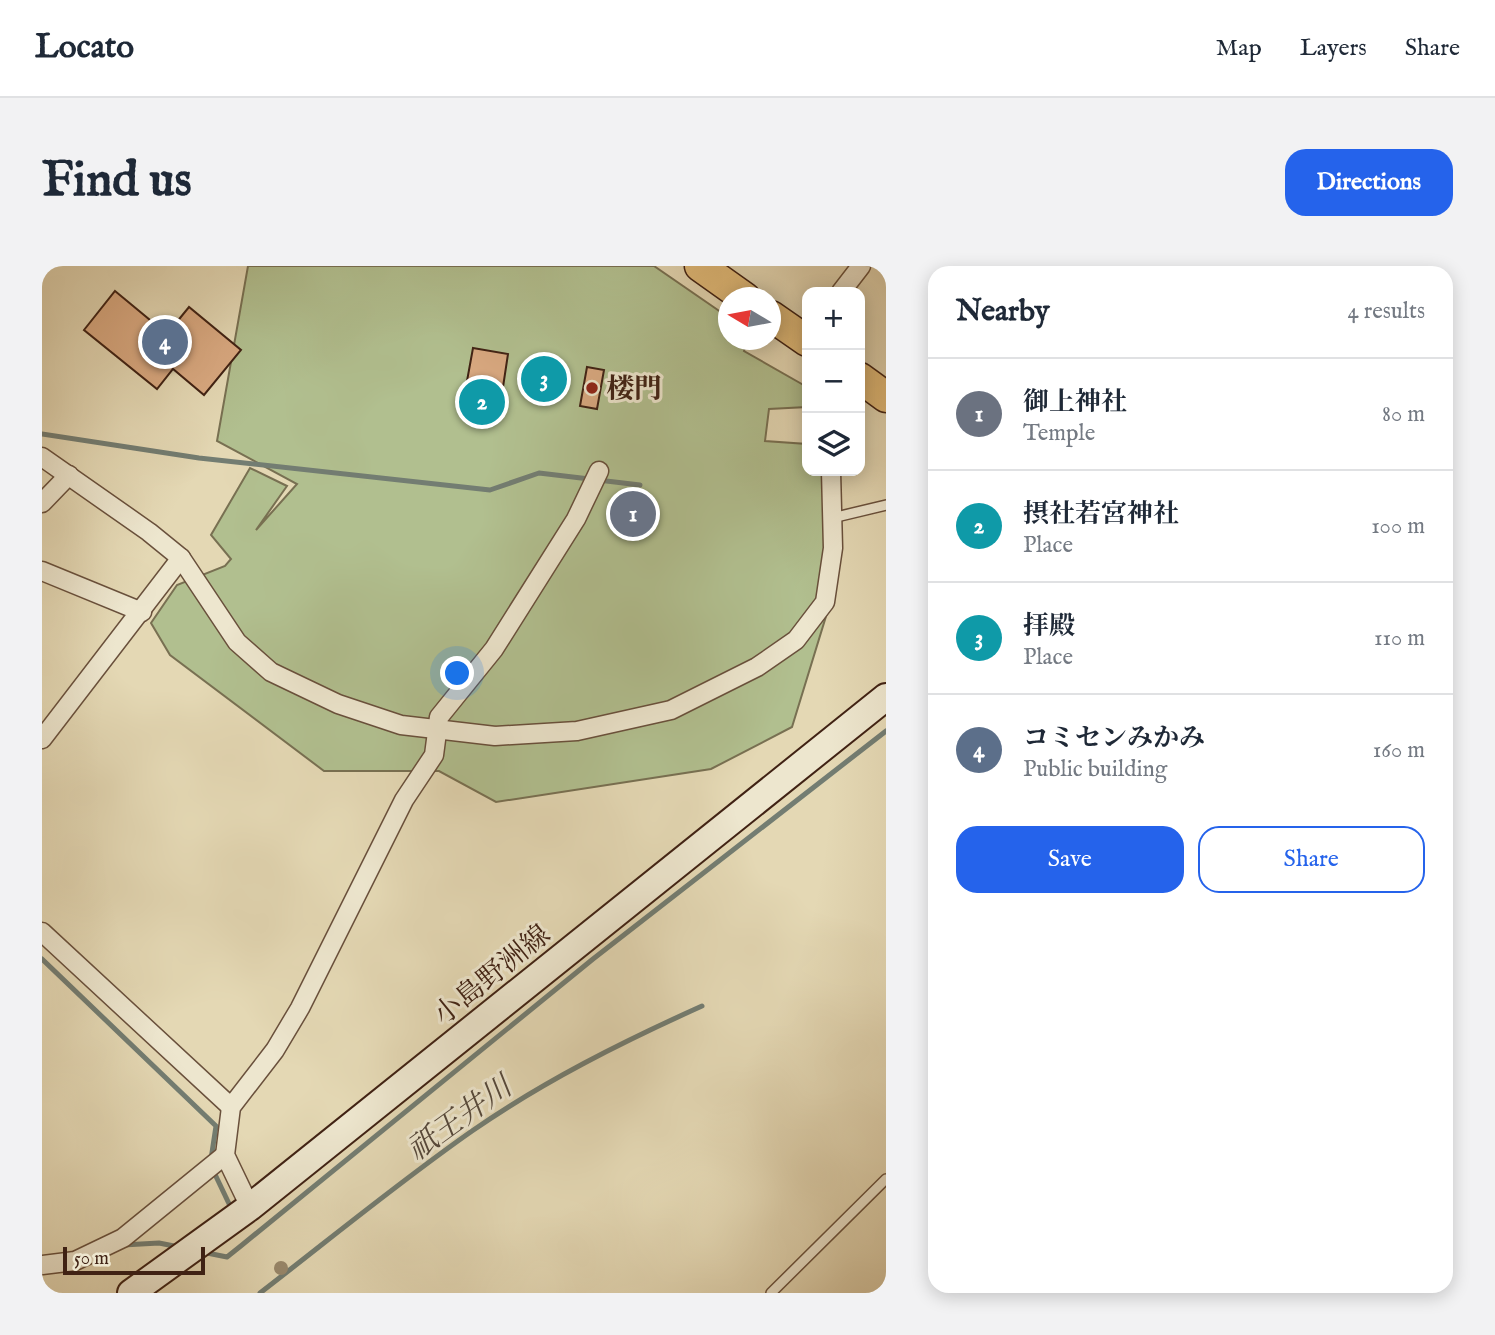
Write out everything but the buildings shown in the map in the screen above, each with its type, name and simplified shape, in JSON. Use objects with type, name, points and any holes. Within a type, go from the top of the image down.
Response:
[{"type":"highway","points":[[700,266],[730,287]]},
{"type":"highway","points":[[781,322],[802,336]]},
{"type":"highway","points":[[865,382],[886,397]]},
{"type":"main road","name":"小島野洲線","points":[[131,1293],[250,1207],[886,697]]},
{"type":"street","points":[[845,287],[861,266]]},
{"type":"street","points":[[42,457],[181,558],[237,642],[271,672],[338,704],[401,725],[495,736],[577,731],[671,710],[757,667],[796,640],[825,602],[833,548],[831,476]]},
{"type":"street","points":[[250,1207],[225,1155],[231,1107],[275,1050],[300,1009],[404,800],[434,755],[439,717],[495,649],[576,519],[599,471]]},
{"type":"street","points":[[42,503],[69,475]]},
{"type":"street","points":[[42,740],[181,558]]},
{"type":"street","points":[[42,571],[142,612]]},
{"type":"street","points":[[42,932],[231,1107]]},
{"type":"street","points":[[42,1265],[75,1261],[123,1238],[225,1155]]},
{"type":"lane","points":[[832,517],[886,505]]},
{"type":"lane","points":[[771,1293],[886,1179]]},
{"type":"green space","points":[[248,266],[654,266],[718,310],[718,350],[744,350],[802,384],[802,407],[769,409],[765,441],[802,444],[802,476],[825,476],[827,613],[792,727],[711,769],[496,802],[439,771],[324,771],[170,655],[151,623],[177,585],[225,566],[231,559],[211,535],[250,468],[287,486],[256,530],[297,484],[217,441]]},
{"type":"waterway","points":[[42,434],[199,458],[490,490],[539,473],[640,485]]},
{"type":"waterway","points":[[202,1252],[227,1257],[593,959],[886,731]]},
{"type":"waterway","points":[[42,959],[216,1126],[211,1159]]},
{"type":"waterway","name":"祇王井川","points":[[260,1293],[418,1170],[499,1113],[584,1063],[702,1006]]},
{"type":"waterway","points":[[212,1168],[232,1210]]},
{"type":"waterway","points":[[123,1245],[159,1243],[179,1247]]},
{"type":"place","name":"コミセンみかみ","points":[[165,342]]},
{"type":"place","name":"拝殿","points":[[544,379]]},
{"type":"place","name":"楼門","points":[[592,388]]},
{"type":"place","name":"摂社若宮神社","points":[[482,402]]},
{"type":"place","name":"御上神社","points":[[633,514]]}]
